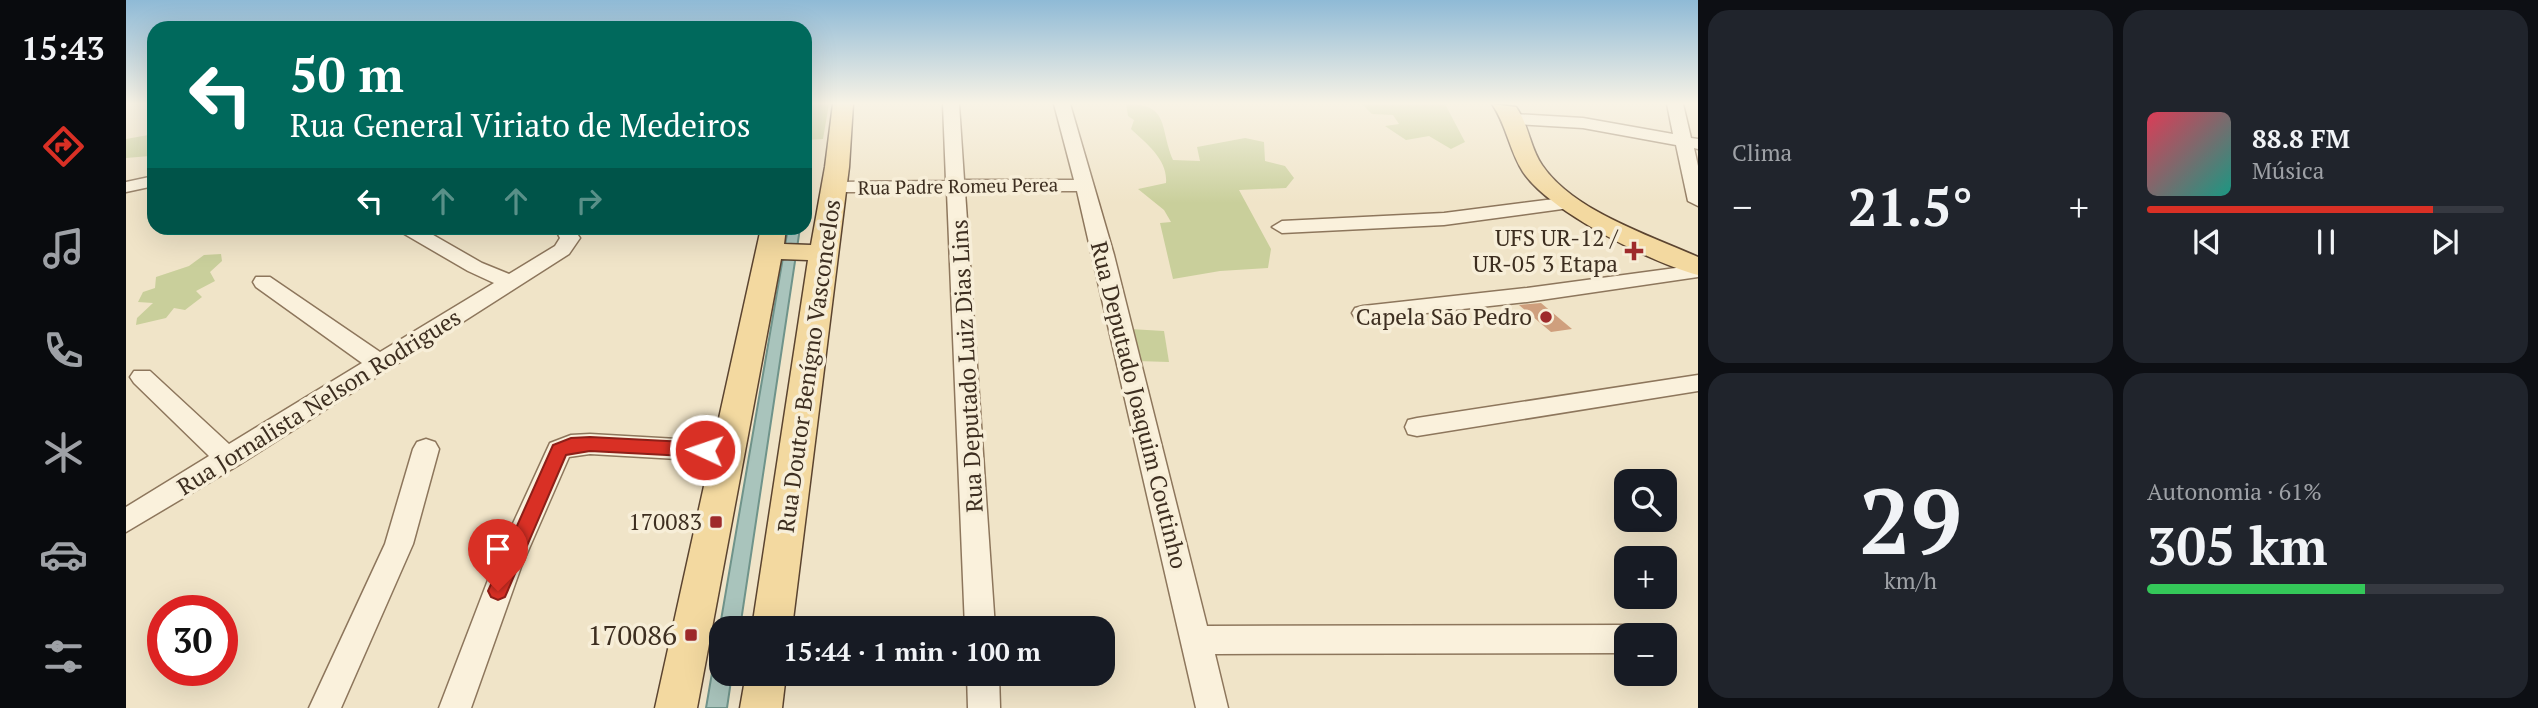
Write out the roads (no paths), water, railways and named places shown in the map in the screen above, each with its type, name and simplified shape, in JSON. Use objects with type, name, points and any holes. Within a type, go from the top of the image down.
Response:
[{"type":"main road","name":"Rua Doutor Benígno Vasconcelos","points":[[812,218],[834,187],[839,137]]},
{"type":"main road","points":[[1521,137],[1532,169],[1570,203],[1698,269]]},
{"type":"main road","name":"Rua Doutor Benígno Vasconcelos","points":[[773,616],[791,247]]},
{"type":"main road","points":[[676,708],[730,452],[791,247]]},
{"type":"main road","points":[[761,708],[764,686]]},
{"type":"street","name":"Rua Deputado Luiz Dias Lins","points":[[953,137],[979,616]]},
{"type":"street","name":"Rua Deputado Joaquim Coutinho","points":[[1071,137],[1104,255],[1212,708]]},
{"type":"street","points":[[1659,137],[1691,143],[1697,201]]},
{"type":"street","points":[[126,187],[147,182]]},
{"type":"street","name":"Rua Padre Romeu Perea","points":[[834,187],[1083,185]]},
{"type":"street","points":[[1282,227],[1444,219],[1570,203]]},
{"type":"street","points":[[420,235],[475,267],[511,282]]},
{"type":"street","name":"Rua Jornalista Nelson Rodrigues","points":[[126,521],[511,282],[566,236]]},
{"type":"street","points":[[1363,313],[1527,295],[1698,269]]},
{"type":"street","points":[[263,282],[380,364]]},
{"type":"street","points":[[142,377],[228,459]]},
{"type":"street","points":[[1417,427],[1698,383]]},
{"type":"street","points":[[455,708],[507,567],[556,454],[571,445],[590,444],[730,452]]},
{"type":"street","points":[[325,708],[399,544],[426,449]]},
{"type":"street","points":[[1195,640],[1614,639]]},
{"type":"street","points":[[983,686],[984,708]]},
{"type":"water","points":[[787,235],[799,235],[742,616],[722,616]]},
{"type":"water","points":[[710,686],[730,686],[727,708],[706,708]]},
{"type":"place","name":"UFS UR-12 / UR-05 3 Etapa","points":[[1634,251]]},
{"type":"place","name":"Capela São Pedro","points":[[1546,317]]},
{"type":"place","name":"170083","points":[[716,522]]},
{"type":"place","name":"170086","points":[[691,635]]}]
